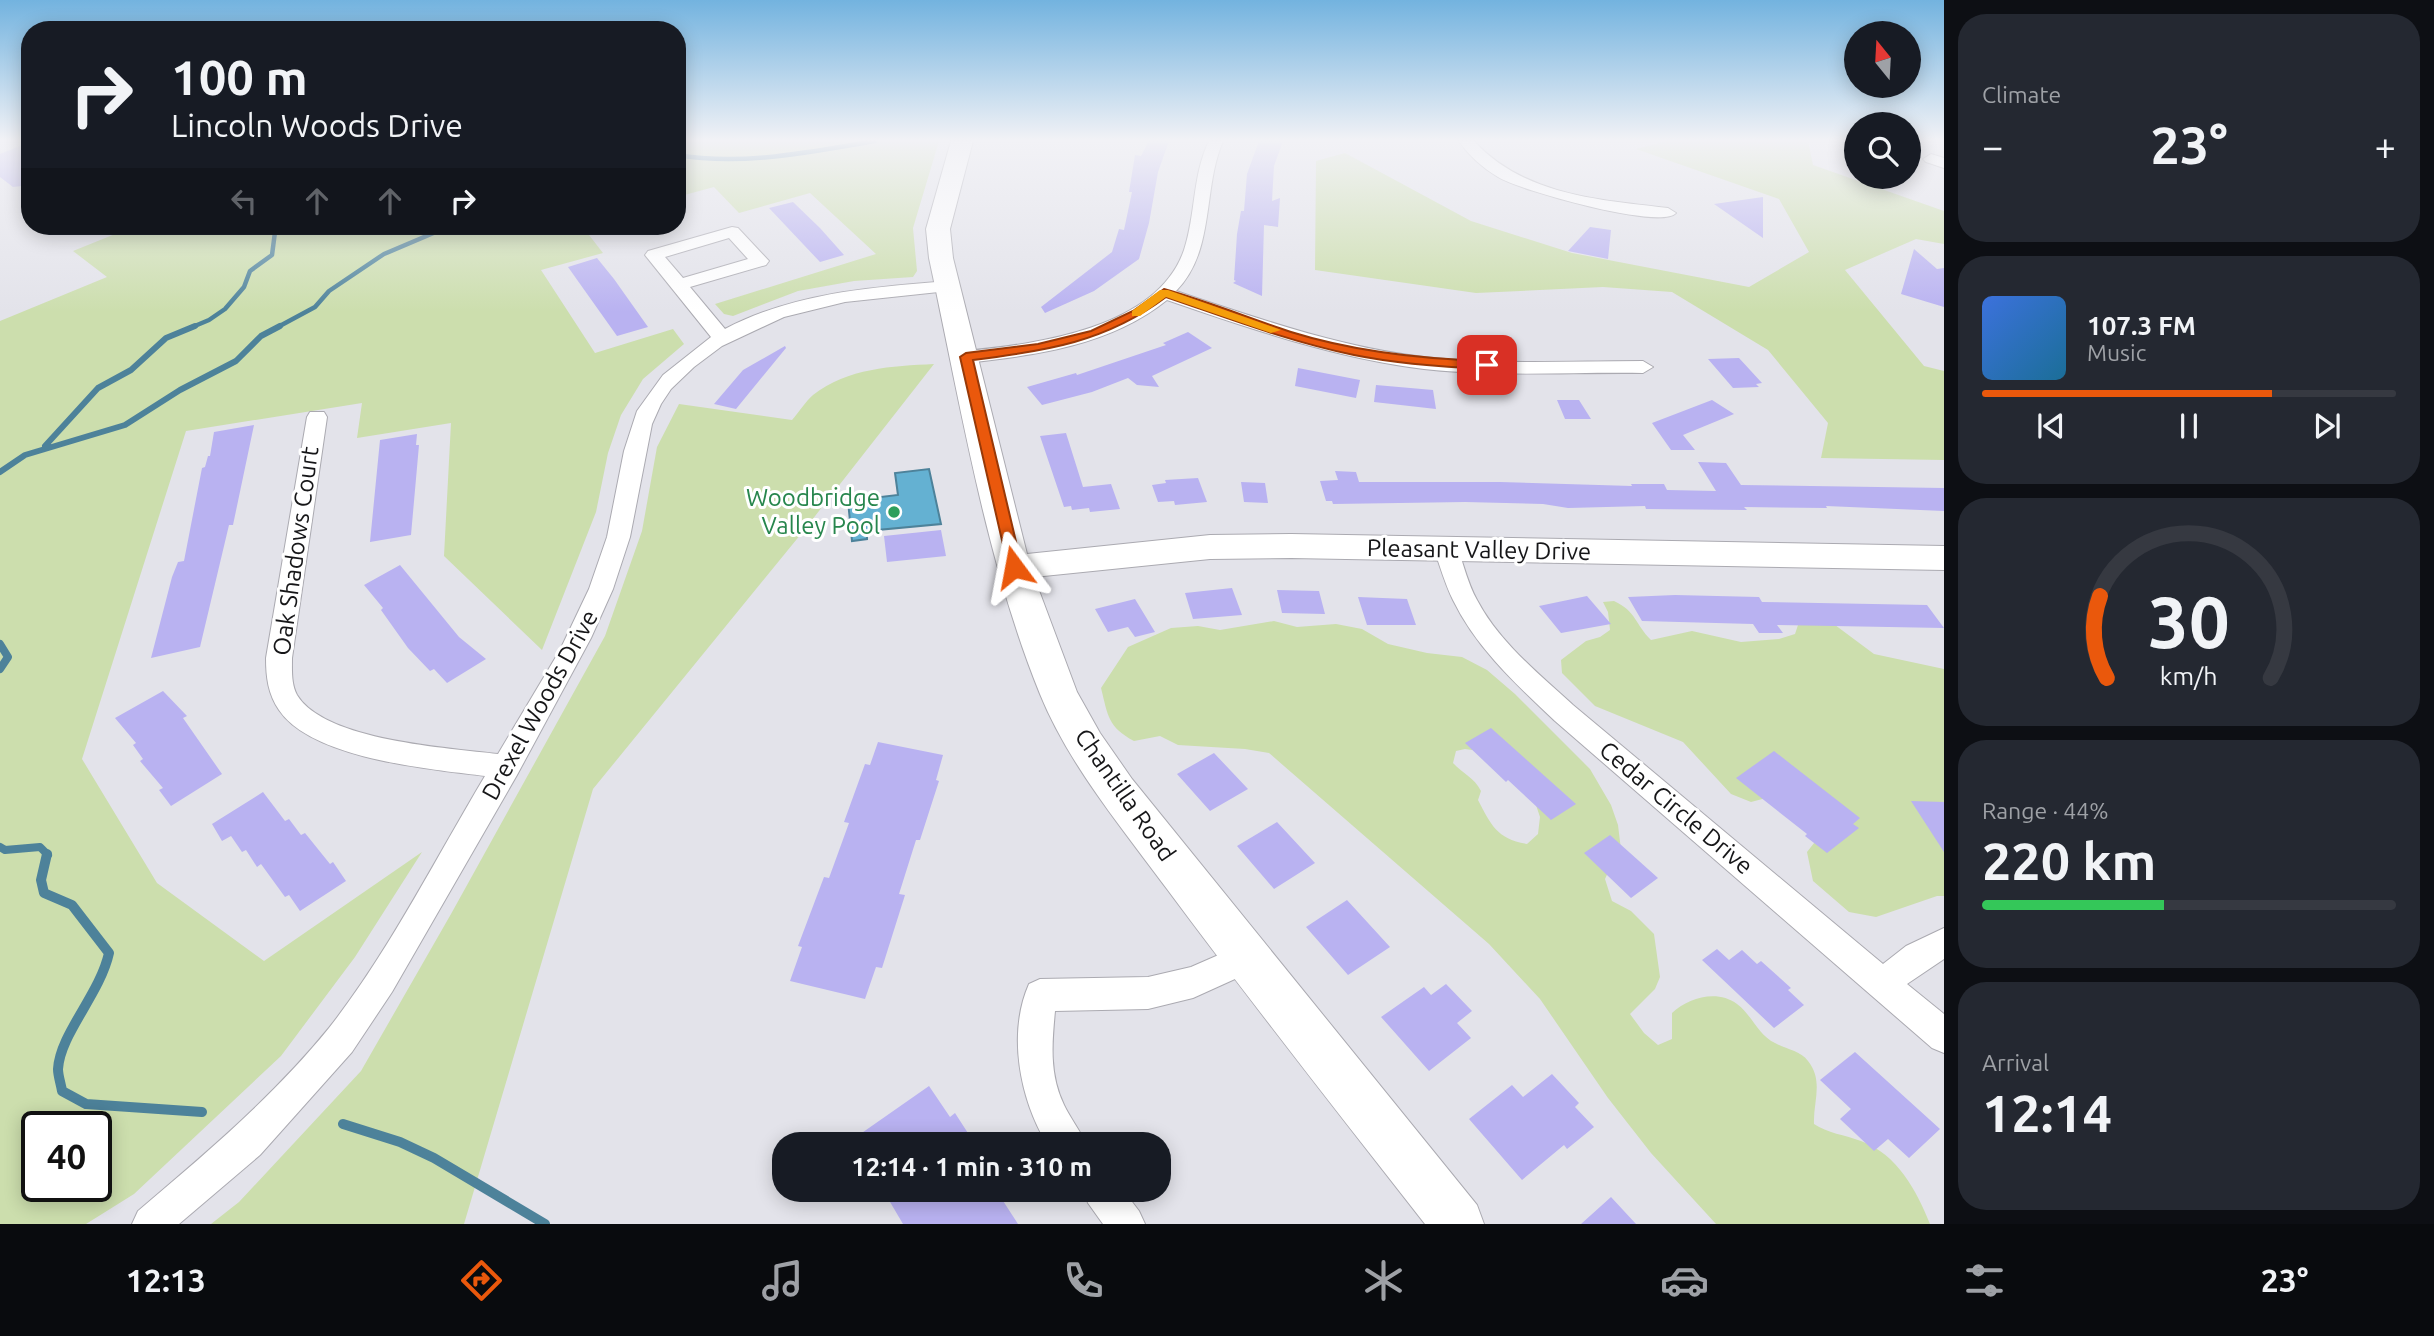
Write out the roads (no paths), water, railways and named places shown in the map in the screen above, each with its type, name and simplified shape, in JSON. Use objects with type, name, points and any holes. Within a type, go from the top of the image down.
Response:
[{"type":"street","name":"Chantilla Road","points":[[946,198],[938,229],[948,286],[1014,567],[1059,695],[1086,744],[1118,791],[1246,958],[1458,1224]]},
{"type":"street","points":[[966,357],[1038,348],[1095,334],[1137,313],[1164,293],[1189,261],[1199,198]]},
{"type":"street","points":[[1573,198],[1668,213]]},
{"type":"street","points":[[679,285],[760,261],[732,232],[654,254],[679,285],[722,338]]},
{"type":"street","name":"Drexel Woods Drive","points":[[151,1224],[192,1192],[247,1142],[340,1040],[382,981],[571,654],[596,603],[622,521],[638,440],[647,411],[677,371],[722,338],[777,312],[829,298],[948,286]]},
{"type":"street","points":[[1164,293],[1289,335],[1387,357],[1461,365],[1643,367]]},
{"type":"street","name":"Oak Shadows Court","points":[[317,417],[279,658],[279,684],[289,706],[307,722],[327,734],[359,744],[507,767]]},
{"type":"street","name":"Pleasant Valley Drive","points":[[1014,567],[1210,547],[1944,558]]},
{"type":"street","name":"Cedar Circle Drive","points":[[1446,549],[1465,600],[1492,640],[1524,675],[1563,712],[1944,1035]]},
{"type":"street","points":[[1883,983],[1917,957],[1944,943]]},
{"type":"street","points":[[1059,1132],[1036,1066],[1040,995],[1148,993],[1193,982],[1246,958]]},
{"type":"street","points":[[1110,1202],[1126,1224]]},
{"type":"water","name":"Woodbridge Valley Pool","points":[[929,469],[941,524],[867,531],[867,539],[852,541],[848,501],[898,495],[895,473]]},
{"type":"waterway","points":[[190,328],[225,309],[244,287],[250,271],[272,255],[275,235]]},
{"type":"waterway","points":[[276,328],[315,307],[329,291],[384,254],[429,235]]},
{"type":"waterway","points":[[45,446],[98,388],[131,370],[166,338],[195,326]]},
{"type":"waterway","points":[[0,472],[25,455],[125,425],[180,390],[236,361],[261,336],[280,326]]},
{"type":"waterway","points":[[0,644],[8,657],[0,669]]},
{"type":"waterway","points":[[0,847],[5,850],[40,847],[47,854]]},
{"type":"waterway","points":[[47,854],[41,880],[44,893],[72,905],[109,953],[98,984],[60,1056],[58,1069],[62,1091],[86,1104],[202,1112]]},
{"type":"waterway","points":[[343,1124],[400,1142],[434,1158],[545,1224]]},
{"type":"place","name":"Woodbridge Valley Pool","points":[[894,512]]}]
